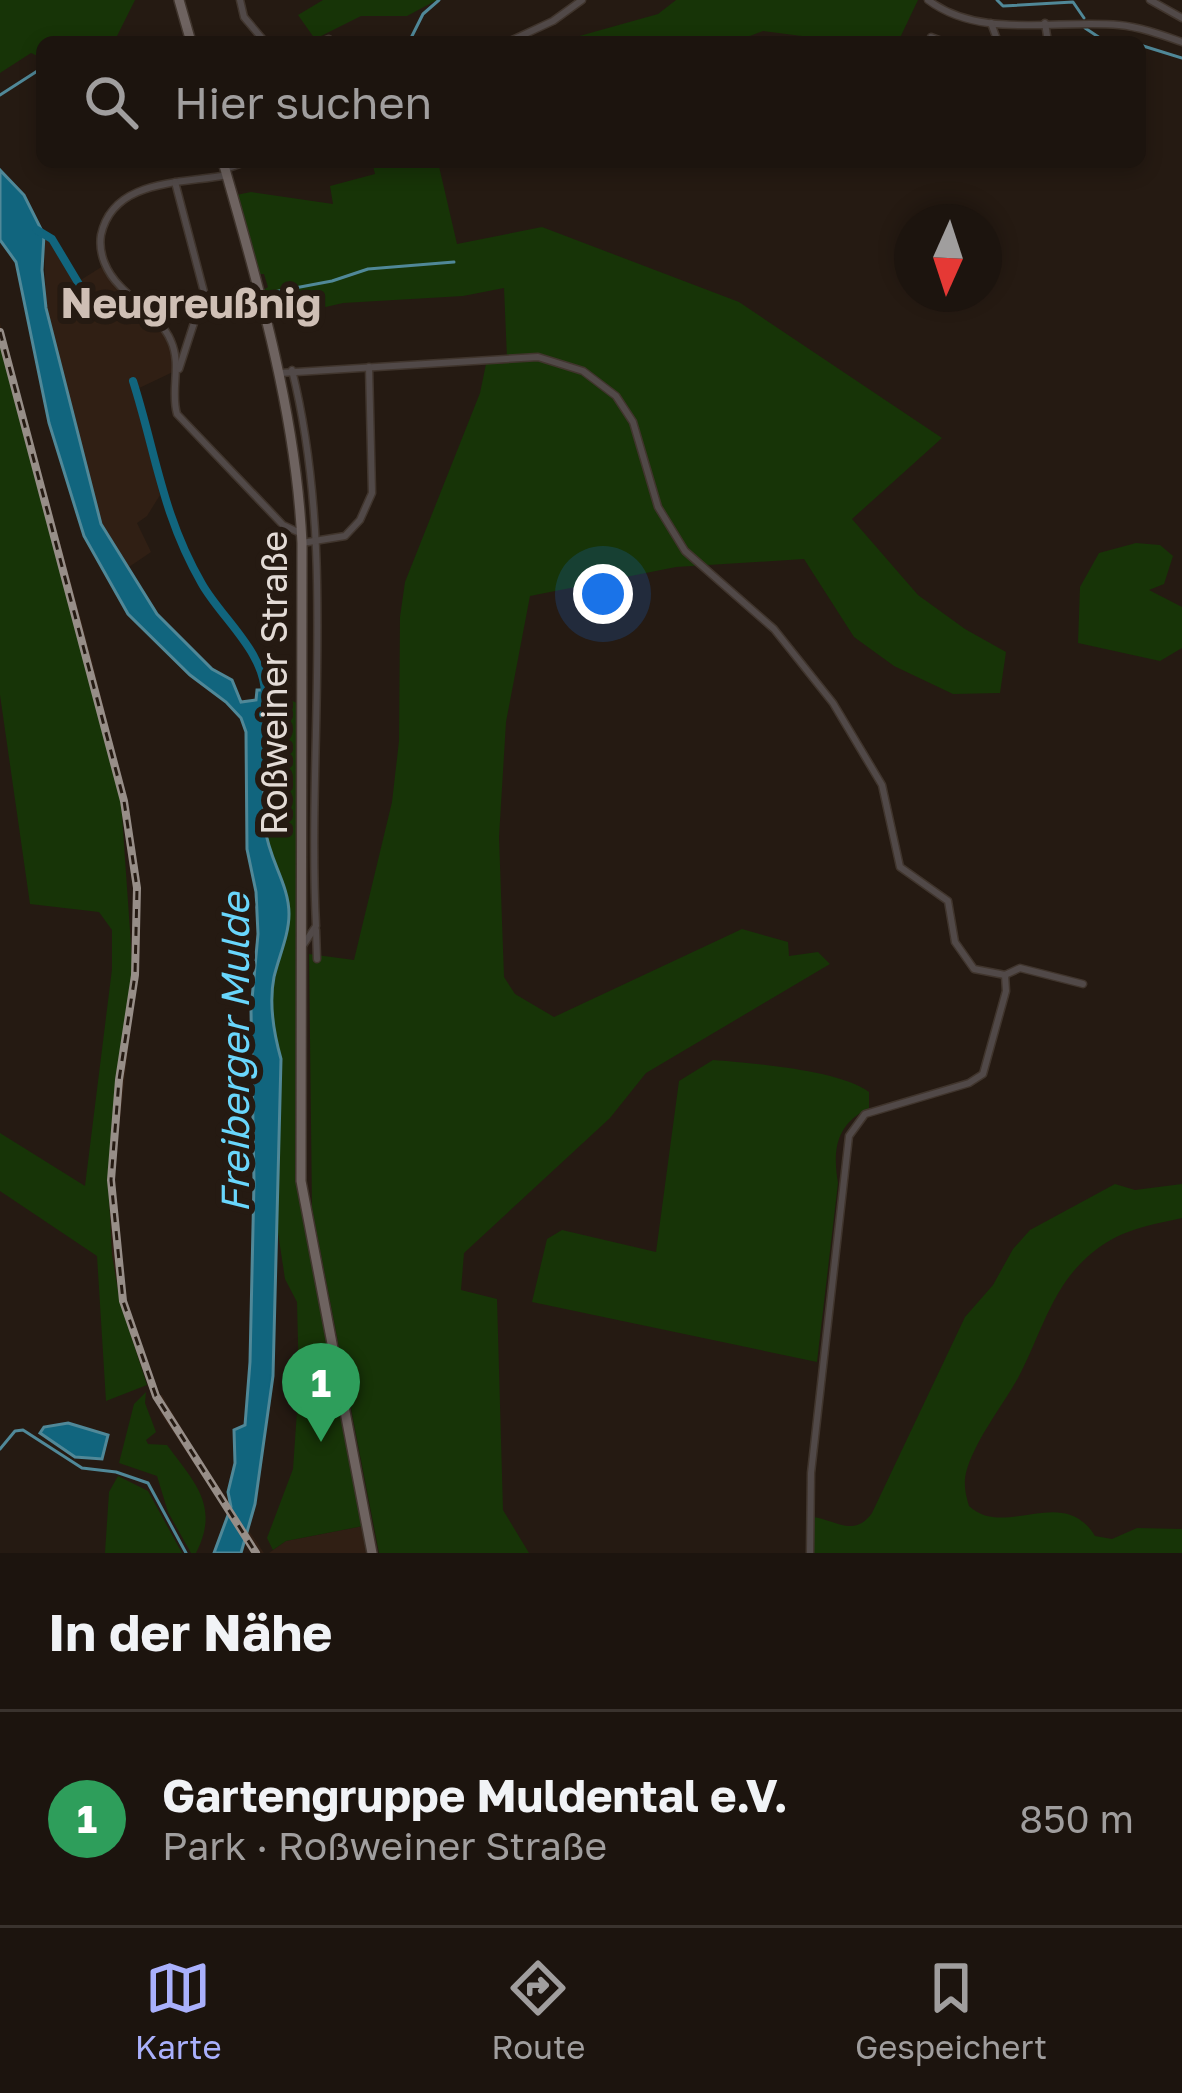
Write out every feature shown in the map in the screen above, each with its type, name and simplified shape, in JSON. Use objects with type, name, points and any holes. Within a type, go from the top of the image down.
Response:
[{"type":"main road","points":[[179,0],[188,36]]},
{"type":"main road","name":"Roßweiner Straße","points":[[225,169],[292,430],[302,538],[301,1181],[372,1553]]},
{"type":"street","points":[[240,0],[244,17],[260,36]]},
{"type":"street","points":[[521,36],[582,0]]},
{"type":"street","points":[[928,0],[957,18],[1123,26],[1182,42]]},
{"type":"street","points":[[1150,0],[1182,18]]},
{"type":"street","points":[[991,23],[996,36]]},
{"type":"street","points":[[1045,23],[1047,36]]},
{"type":"street","points":[[178,373],[170,336],[117,283],[100,250],[102,230],[126,198],[225,169]]},
{"type":"street","points":[[176,182],[204,292],[178,373],[175,407],[183,422],[283,525],[316,543],[352,530],[372,493],[369,367]]},
{"type":"street","points":[[280,373],[538,357],[583,370],[604,384],[633,422],[658,507],[675,538],[774,628],[833,703],[882,785],[900,867],[948,901],[955,942],[974,969],[1005,975],[1020,968],[1083,984]]},
{"type":"street","points":[[292,370],[310,469],[316,543],[317,958]]},
{"type":"street","points":[[302,602],[316,602]]},
{"type":"street","points":[[302,678],[316,677]]},
{"type":"street","points":[[302,947],[316,926]]},
{"type":"street","points":[[810,1553],[811,1473],[847,1150],[854,1125],[865,1114],[968,1083],[983,1074],[1006,992],[1005,975]]},
{"type":"shaded area","points":[[44,237],[76,283],[103,266],[133,305],[162,328],[174,359],[175,371],[133,391],[160,495],[137,523],[151,552],[126,569],[101,524],[83,465],[46,308]]},
{"type":"shaded area","points":[[0,323],[91,656],[136,854],[140,887],[137,975],[114,1171],[125,1299],[159,1395],[264,1553],[253,1553],[161,1414],[120,1302],[108,1177],[133,974],[133,888],[121,801],[0,346]]},
{"type":"shaded area","points":[[363,1526],[369,1553],[269,1553],[286,1541]]},
{"type":"green space","points":[[0,0],[135,0],[117,36],[36,36],[36,55],[31,53],[0,73]]},
{"type":"green space","points":[[323,0],[437,0],[407,16],[361,16],[321,36],[313,36],[298,15]]},
{"type":"green space","points":[[676,0],[918,0],[901,36],[763,31],[750,36],[579,36],[658,14]]},
{"type":"green space","points":[[374,168],[439,168],[457,244],[542,227],[739,302],[942,438],[852,519],[918,595],[1006,652],[1000,693],[953,694],[894,666],[854,637],[804,559],[676,567],[530,596],[506,722],[499,837],[504,977],[515,994],[554,1017],[742,929],[788,942],[789,956],[818,952],[830,964],[646,1073],[610,1118],[464,1253],[461,1290],[497,1299],[503,1510],[529,1553],[379,1553],[312,1208],[309,954],[354,960],[392,802],[405,582],[480,393],[486,364],[503,364],[507,358],[504,288],[463,296],[343,303],[269,320],[262,291],[268,287],[264,274],[258,274],[236,195],[251,192],[333,204],[330,186],[375,174]]},
{"type":"green space","points":[[0,346],[121,801],[133,974],[108,1178],[120,1302],[147,1385],[106,1401],[97,1256],[0,1191],[0,1133],[85,1186],[112,969],[112,930],[99,912],[30,904],[0,695]]},
{"type":"green space","points":[[1136,543],[1160,545],[1173,556],[1164,584],[1149,590],[1182,607],[1182,648],[1160,661],[1078,643],[1080,587],[1099,553]]},
{"type":"green space","points":[[269,690],[299,704],[298,1181],[363,1526],[286,1541],[273,1550],[267,1538],[293,1469],[299,1382],[297,1302],[285,1279],[275,1213],[281,1059],[272,997],[289,915],[265,827]]},
{"type":"green space","points":[[713,1060],[817,1073],[869,1092],[869,1108],[850,1122],[837,1148],[838,1183],[817,1362],[532,1302],[547,1239],[562,1230],[656,1252],[679,1081]]},
{"type":"green space","points":[[1115,1184],[1135,1190],[1182,1184],[1182,1218],[1116,1237],[1070,1275],[1018,1378],[977,1445],[966,1474],[966,1492],[969,1506],[983,1515],[1067,1514],[1082,1521],[1095,1536],[1112,1539],[1137,1528],[1182,1529],[1182,1553],[812,1553],[813,1517],[851,1526],[872,1513],[965,1317],[993,1285],[1013,1249],[1030,1230]]},
{"type":"green space","points":[[146,1392],[145,1403],[156,1432],[146,1440],[148,1444],[167,1445],[187,1471],[205,1508],[206,1522],[196,1553],[191,1553],[168,1512],[157,1476],[119,1463],[134,1404]]},
{"type":"green space","points":[[118,1476],[148,1491],[182,1553],[105,1553],[109,1492]]},
{"type":"water","points":[[0,170],[24,195],[44,235],[46,308],[101,524],[157,614],[212,669],[232,680],[241,702],[256,700],[257,690],[269,690],[265,828],[289,914],[272,997],[281,1059],[273,1376],[255,1504],[241,1553],[214,1553],[231,1507],[234,1430],[245,1425],[250,1362],[251,1010],[258,934],[247,849],[246,732],[241,718],[226,702],[190,675],[128,614],[84,536],[49,423],[16,262],[0,240]]},
{"type":"water","points":[[68,1423],[108,1435],[102,1459],[75,1457],[40,1433],[44,1427]]},
{"type":"waterway","points":[[412,36],[423,14],[439,0]]},
{"type":"waterway","points":[[997,0],[1003,6],[1073,2],[1084,18]]},
{"type":"waterway","points":[[1085,28],[1097,36]]},
{"type":"waterway","points":[[1146,47],[1182,58]]},
{"type":"waterway","points":[[0,95],[36,72]]},
{"type":"waterway","points":[[37,230],[52,239],[98,316]]},
{"type":"waterway","points":[[263,294],[368,269],[454,262]]},
{"type":"waterway","points":[[227,299],[255,295]]},
{"type":"waterway","points":[[133,381],[161,484],[188,558],[251,651],[265,696]]},
{"type":"waterway","points":[[0,1449],[15,1431],[23,1430],[82,1468],[116,1472],[148,1483],[186,1553]]},
{"type":"railway","points":[[0,332],[124,801],[137,888],[135,975],[119,1080],[111,1180],[123,1301],[156,1396],[256,1553]]},
{"type":"place","name":"Gartengruppe Muldental e.V.","points":[[321,1442]]},
{"type":"district","name":"Neugreußnig","points":[[191,303]]},
{"type":"water label","name":"Freiberger Mulde","points":[[235,1053]]}]
